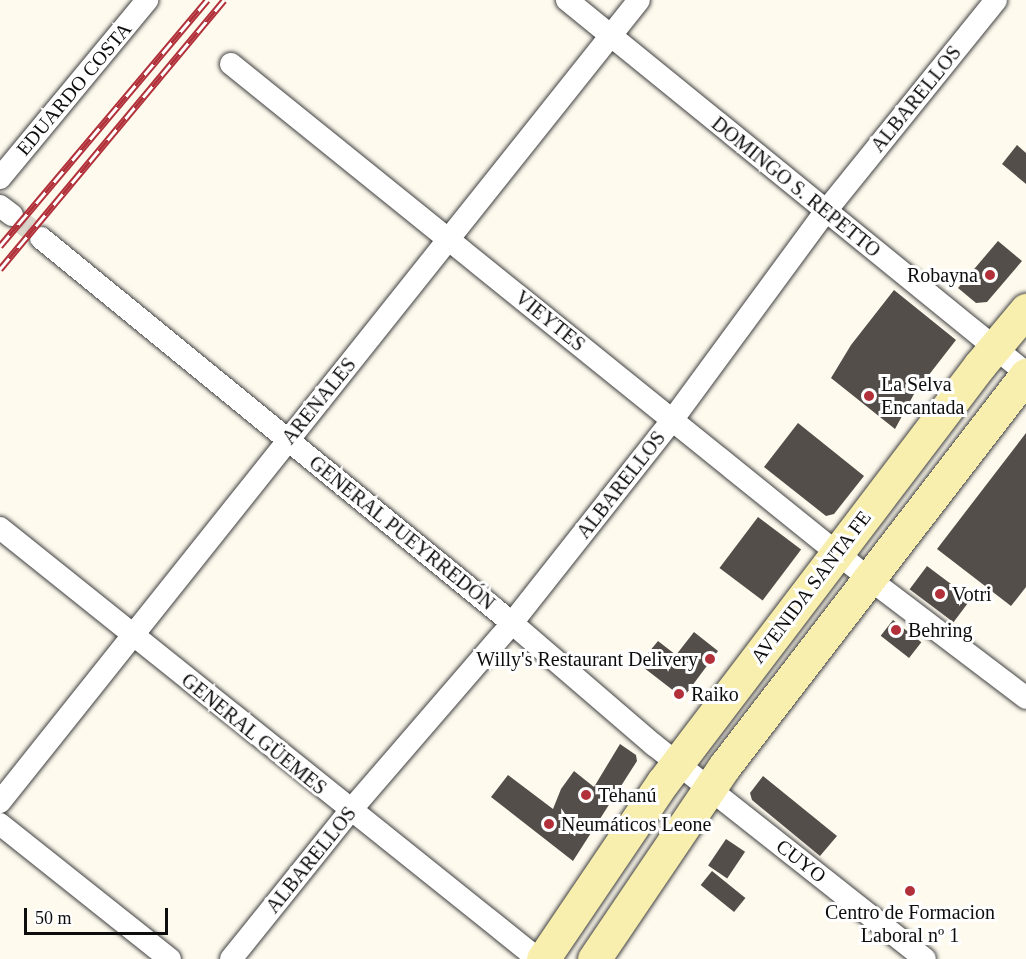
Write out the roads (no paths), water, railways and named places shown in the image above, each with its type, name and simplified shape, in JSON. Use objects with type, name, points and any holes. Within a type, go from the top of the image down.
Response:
[{"type":"main road","name":"AVENIDA SANTA FE","points":[[543,959],[678,763],[993,347],[1026,310]]},
{"type":"main road","name":"AVENIDA SANTA FE","points":[[594,959],[708,788],[1026,374]]},
{"type":"street","name":"EDUARDO COSTA","points":[[0,178],[147,0]]},
{"type":"street","name":"DOMINGO S. REPETTO","points":[[567,0],[1026,374]]},
{"type":"street","name":"ARENALES","points":[[0,802],[639,0]]},
{"type":"street","name":"ALBARELLOS","points":[[231,959],[350,811],[512,623],[673,419],[825,212],[996,0]]},
{"type":"street","name":"VIEYTES","points":[[231,64],[838,551],[868,578],[1026,698]]},
{"type":"street","name":"GENERAL PUEYRREDÓN","points":[[40,238],[512,623],[678,763]]},
{"type":"street","name":"GENERAL GÜEMES","points":[[0,528],[350,811],[538,959]]},
{"type":"street","name":"CUYO","points":[[678,763],[925,959]]},
{"type":"street","points":[[0,824],[170,959]]},
{"type":"tunnel","points":[[12,215],[41,238]]},
{"type":"railway","points":[[0,246],[207,0]]},
{"type":"railway","points":[[0,269],[224,0]]},
{"type":"place","name":"Robayna","points":[[990,275]]},
{"type":"place","name":"La Selva Encantada","points":[[869,396]]},
{"type":"place","name":"Votri","points":[[940,594]]},
{"type":"place","name":"Behring","points":[[896,630]]},
{"type":"place","name":"Willy's Restaurant Delivery","points":[[710,659]]},
{"type":"place","name":"Raiko","points":[[679,694]]},
{"type":"place","name":"Tehanú","points":[[586,795]]},
{"type":"place","name":"Neumáticos Leone","points":[[549,824]]},
{"type":"place","name":"Centro de Formacion Laboral nº 1","points":[[910,891]]}]
